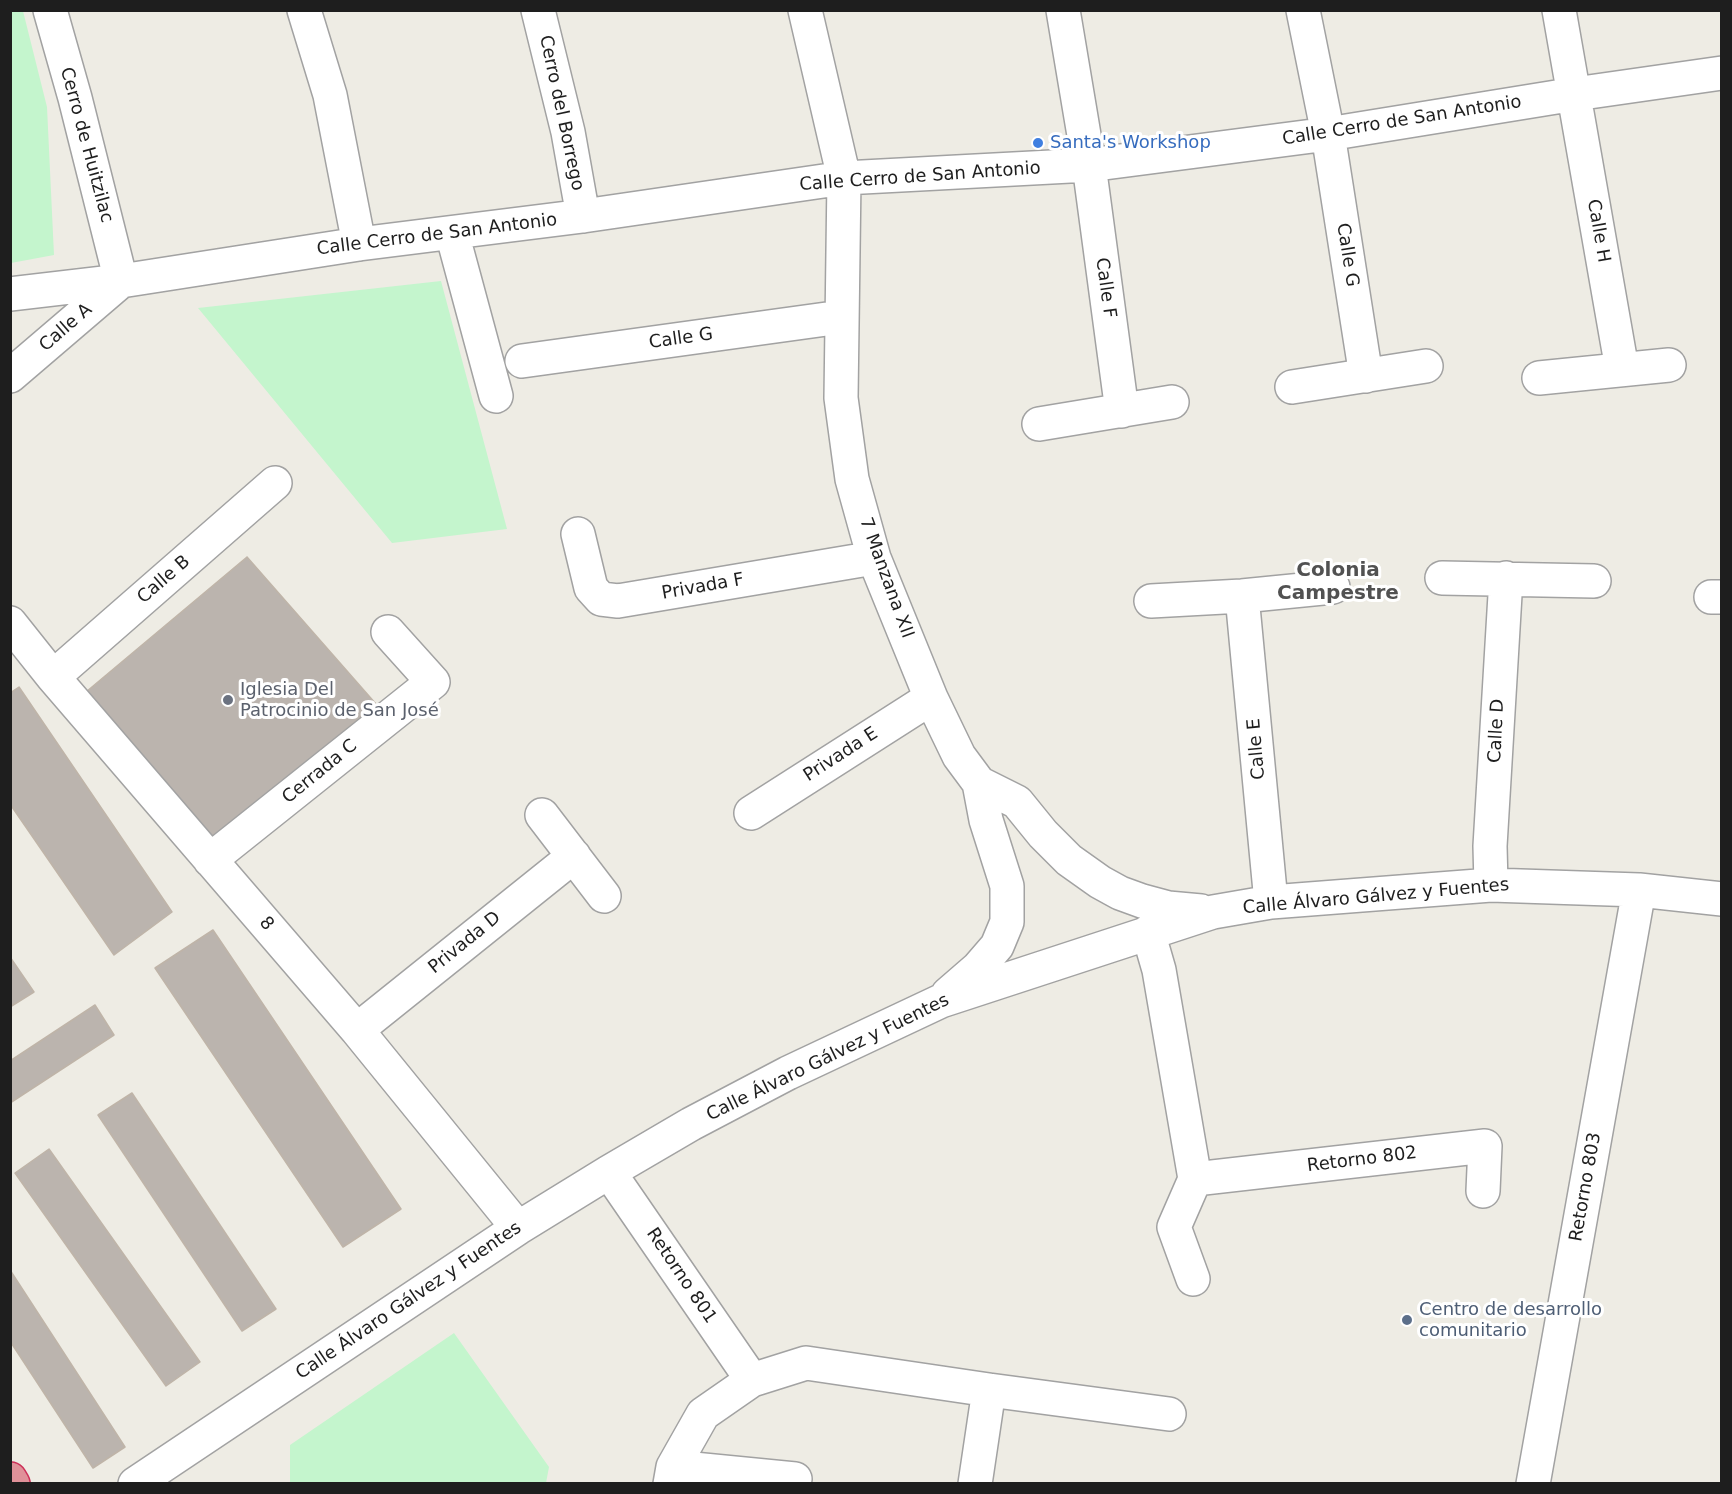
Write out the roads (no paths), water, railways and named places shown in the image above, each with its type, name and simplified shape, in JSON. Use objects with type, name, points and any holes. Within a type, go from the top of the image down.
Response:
[{"type":"highway","points":[[10,1479],[14,1484]]},
{"type":"street","name":"Cerro de Huitzilac","points":[[50,10],[121,280]]},
{"type":"street","points":[[304,10],[330,95],[359,244]]},
{"type":"street","name":"Cerro del Borrego","points":[[538,10],[568,132],[583,216]]},
{"type":"street","name":"7 Manzana XII","points":[[805,10],[844,178],[841,398],[851,468],[874,558],[931,698],[958,756],[979,783]]},
{"type":"street","name":"Calle F","points":[[1063,10],[1089,165],[1122,411]]},
{"type":"street","name":"Calle G","points":[[1303,10],[1328,134],[1366,376]]},
{"type":"street","name":"Calle H","points":[[1559,10],[1622,369]]},
{"type":"street","name":"Calle Cerro de San Antonio","points":[[10,294],[844,178],[1089,165],[1328,134],[1722,73]]},
{"type":"street","points":[[452,233],[496,396]]},
{"type":"street","name":"Calle A","points":[[10,376],[121,280]]},
{"type":"street","name":"Calle G","points":[[522,361],[841,317]]},
{"type":"street","points":[[1539,378],[1670,365]]},
{"type":"street","points":[[1292,387],[1426,366]]},
{"type":"street","points":[[1039,424],[1172,402]]},
{"type":"street","name":"Calle B","points":[[53,677],[275,483]]},
{"type":"street","name":"Privada F","points":[[578,534],[591,588],[601,599],[618,601],[874,558]]},
{"type":"street","points":[[1442,578],[1594,581]]},
{"type":"street","name":"Calle D","points":[[1491,885],[1490,846],[1506,578]]},
{"type":"street","points":[[1151,600],[1242,596],[1333,587]]},
{"type":"street","name":"Calle E","points":[[1242,596],[1271,902]]},
{"type":"street","name":"8","points":[[10,623],[53,677],[357,1030],[518,1228]]},
{"type":"street","name":"Cerrada C","points":[[210,860],[433,682],[388,632]]},
{"type":"street","name":"Privada E","points":[[751,813],[931,698]]},
{"type":"street","points":[[979,783],[1017,802],[1043,834],[1069,860],[1120,893],[1168,908],[1213,912]]},
{"type":"street","points":[[941,1001],[978,968],[996,946],[1007,922],[1007,886],[986,820],[979,783]]},
{"type":"street","points":[[542,815],[604,896]]},
{"type":"street","name":"Privada D","points":[[357,1030],[574,856]]},
{"type":"street","name":"Calle Álvaro Gálvez y Fuentes","points":[[135,1484],[518,1228],[609,1172],[691,1124],[788,1073],[941,1001],[1213,912],[1271,902],[1491,885],[1639,890],[1722,899]]},
{"type":"street","name":"Retorno 803","points":[[1533,1484],[1639,890]]},
{"type":"street","points":[[1148,932],[1159,970],[1195,1179],[1174,1227],[1193,1279]]},
{"type":"street","name":"Retorno 802","points":[[1195,1179],[1485,1146],[1483,1191]]},
{"type":"street","name":"Retorno 801","points":[[609,1172],[752,1380]]},
{"type":"street","points":[[795,1479],[672,1475],[703,1414],[752,1380],[806,1363],[989,1390],[1106,1418],[1169,1414]]},
{"type":"street","points":[[975,1484],[989,1390]]},
{"type":"place","name":"Santa's Workshop","points":[[1038,143]]},
{"type":"place","name":"Iglesia Del Patrocinio de San José","points":[[228,700]]},
{"type":"place","name":"Centro de desarrollo comunitario","points":[[1407,1320]]},
{"type":"district","name":"Colonia Campestre","points":[[1338,582]]}]
